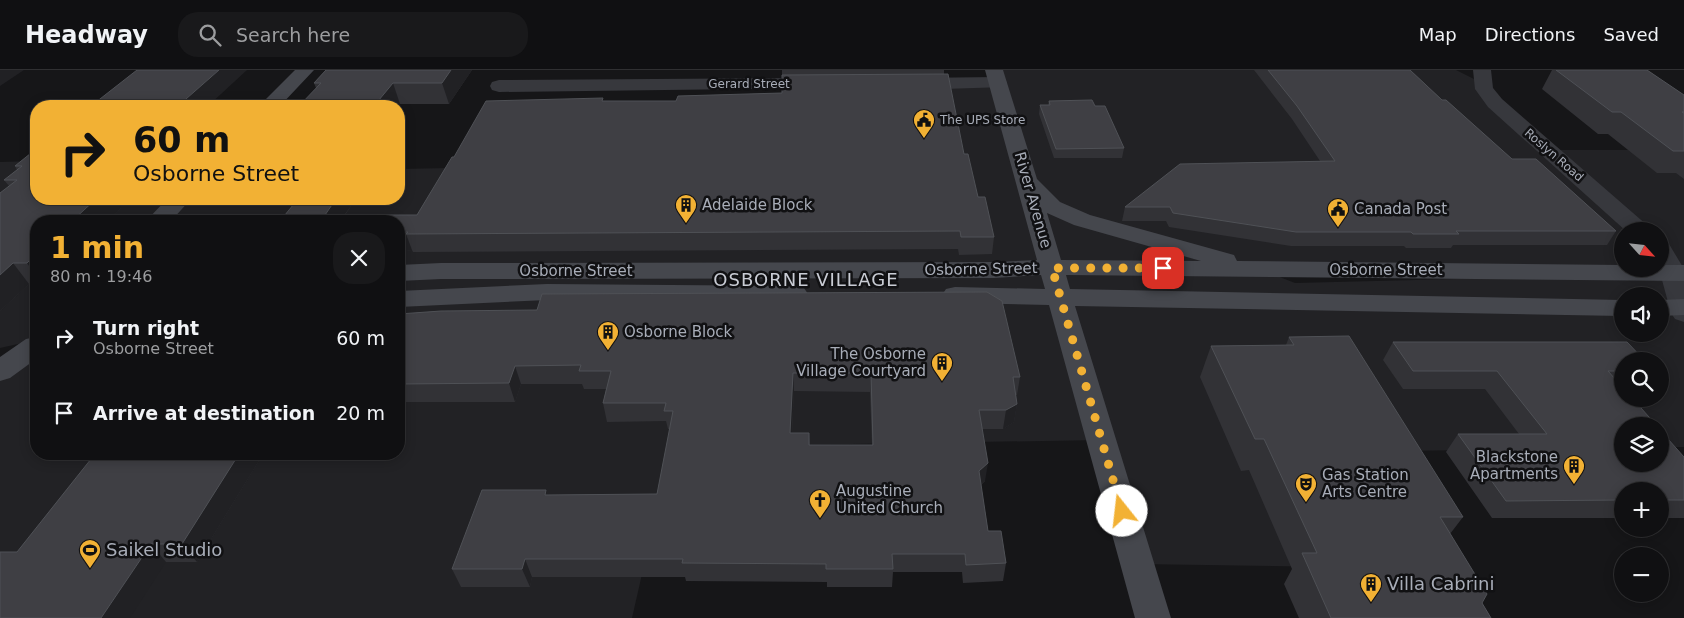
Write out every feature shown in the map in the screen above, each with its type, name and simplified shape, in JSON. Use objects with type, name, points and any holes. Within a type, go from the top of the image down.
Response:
[{"type":"main road","points":[[275,100],[305,70]]},
{"type":"main road","name":"River Avenue","points":[[996,77],[1153,618]]},
{"type":"main road","points":[[1027,182],[1052,207],[1082,220],[1260,269]]},
{"type":"main road","points":[[164,215],[174,205]]},
{"type":"main road","name":"Osborne Street","points":[[405,273],[451,271],[994,270],[1052,268],[1679,273]]},
{"type":"main road","name":"Osborne Street","points":[[405,299],[546,292],[845,294]]},
{"type":"main road","name":"Osborne Street","points":[[935,295],[1614,308]]},
{"type":"main road","points":[[0,348],[30,341]]},
{"type":"main road","points":[[0,371],[30,350]]},
{"type":"main road","points":[[0,377],[30,370]]},
{"type":"street","name":"Roslyn Road","points":[[1482,70],[1484,89],[1495,103],[1630,222]]},
{"type":"street","points":[[893,84],[996,77]]},
{"type":"street","name":"Gerard Street","points":[[499,86],[835,84]]},
{"type":"street","points":[[1669,260],[1679,273],[1678,309]]},
{"type":"shaded area","points":[[994,70],[1456,70],[1482,83],[1549,150],[1684,150],[1684,447],[1669,447],[1669,417],[1614,417],[1614,448],[1395,451],[1467,569],[1138,564],[1101,440],[671,447],[632,618],[0,618],[0,371],[30,350],[30,460],[405,460],[405,215],[30,215],[30,341],[0,348],[0,162],[30,161],[30,205],[405,205],[405,169],[450,168],[845,84],[998,83]],"holes":[[[550,271],[607,279],[445,272]]]},
{"type":"building","points":[[137,70],[219,70],[185,100],[99,100]]},
{"type":"building","points":[[326,70],[451,70],[442,83],[393,83],[379,100],[305,100],[321,83],[314,83]]},
{"type":"building","points":[[1268,70],[1410,70],[1442,100],[1446,100],[1512,159],[1536,159],[1614,231],[1456,231],[1459,234],[1296,232],[1173,213],[1170,207],[1125,207],[1180,164],[1335,161],[1297,106]]},
{"type":"building","points":[[1556,70],[1647,70],[1684,95],[1684,112],[1682,112],[1684,113],[1684,151],[1673,151],[1621,112],[1612,112]]},
{"type":"building","points":[[948,74],[964,154],[968,154],[978,197],[985,197],[994,237],[961,237],[960,231],[406,234],[408,232],[405,232],[405,215],[417,215],[452,157],[454,157],[486,101],[603,98],[602,101],[676,101],[678,96],[782,93],[782,75]]},
{"type":"building","points":[[1092,100],[1095,106],[1105,106],[1124,148],[1056,149],[1040,105],[1050,105],[1049,101]]},
{"type":"building","points":[[30,154],[30,205],[89,205],[79,215],[30,215],[30,260],[27,263],[13,263],[0,275],[0,193],[17,180],[4,180],[22,166],[15,166]]},
{"type":"building","points":[[293,205],[332,205],[325,215],[285,215]]},
{"type":"building","points":[[987,292],[1002,301],[1020,377],[1013,377],[1017,404],[1006,410],[979,410],[988,463],[979,471],[988,531],[1001,531],[1006,563],[966,565],[965,554],[892,554],[893,569],[826,569],[826,564],[682,563],[683,559],[525,559],[522,569],[452,569],[482,490],[546,490],[545,495],[657,494],[673,411],[664,411],[666,403],[603,403],[611,371],[579,371],[581,365],[515,366],[509,383],[405,384],[405,314],[441,311],[537,310],[542,294]],"holes":[[[793,373],[871,373],[873,445],[809,445],[809,433],[790,433]]]},
{"type":"building","points":[[1349,336],[1463,517],[1440,517],[1487,594],[1482,603],[1491,618],[1331,618],[1302,553],[1317,553],[1264,439],[1255,439],[1211,346],[1294,345],[1289,337]]},
{"type":"building","points":[[1393,342],[1627,342],[1636,352],[1614,352],[1614,371],[1608,371],[1614,378],[1614,407],[1640,407],[1649,417],[1614,417],[1614,472],[1669,472],[1669,440],[1684,457],[1684,500],[1669,500],[1669,482],[1614,482],[1614,500],[1506,501],[1458,434],[1547,434],[1497,371],[1413,371]]},
{"type":"building","points":[[90,460],[235,460],[182,544],[151,544],[101,618],[0,618],[0,552],[17,552]]},
{"type":"place","name":"The UPS Store","points":[[924,139]]},
{"type":"place","name":"Adelaide Block","points":[[686,224]]},
{"type":"place","name":"Canada Post","points":[[1338,228]]},
{"type":"place","name":"Osborne Block","points":[[608,351]]},
{"type":"place","name":"The Osborne Village Courtyard","points":[[942,382]]},
{"type":"place","name":"Blackstone Apartments","points":[[1574,485]]},
{"type":"place","name":"Gas Station Arts Centre","points":[[1306,503]]},
{"type":"place","name":"Augustine United Church","points":[[820,519]]},
{"type":"place","name":"Saikel Studio","points":[[90,569]]},
{"type":"place","name":"Villa Cabrini","points":[[1371,603]]},
{"type":"district","name":"OSBORNE VILLAGE","points":[[806,280]]},
{"type":"route","points":[[1122,511],[1052,268],[1163,268]]}]
